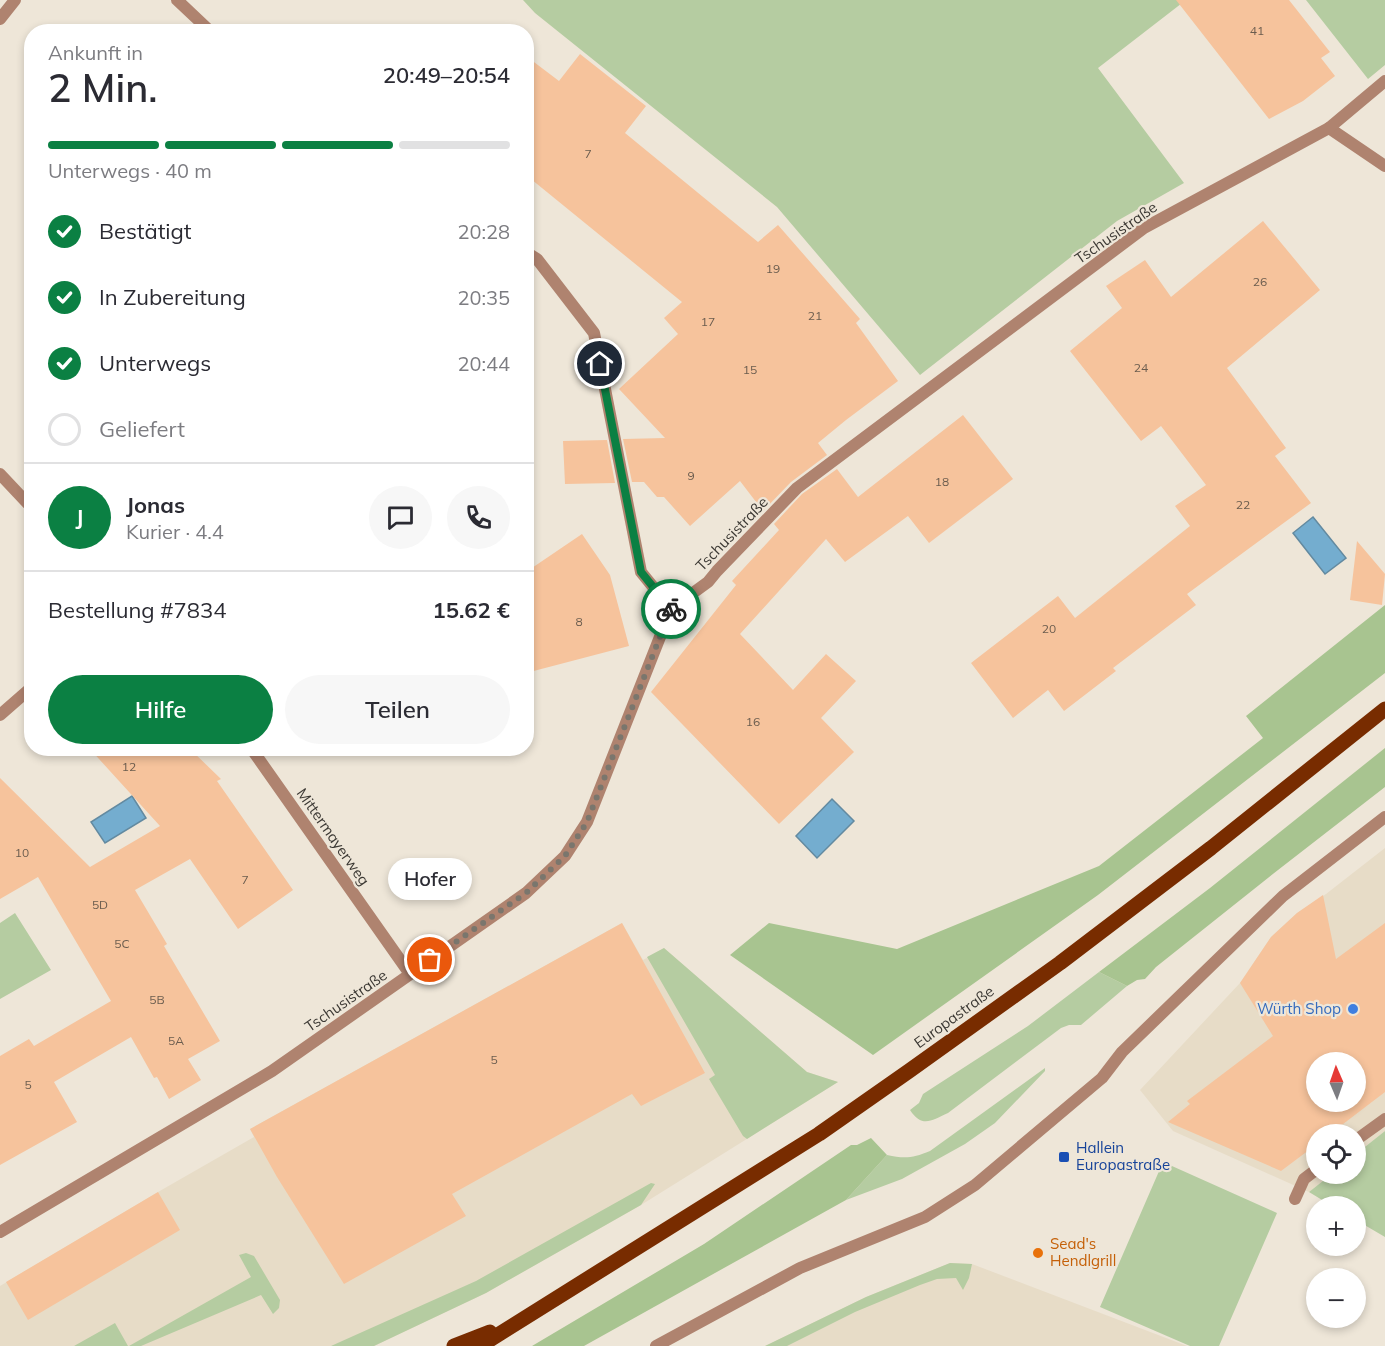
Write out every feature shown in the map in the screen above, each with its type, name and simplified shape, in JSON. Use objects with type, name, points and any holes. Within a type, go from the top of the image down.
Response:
[{"type":"main road","name":"Europastraße","points":[[480,1346],[819,1134],[909,1071],[1060,963],[1202,856],[1385,709]]},
{"type":"main road","name":"Europastraße","points":[[454,1346],[520,1320]]},
{"type":"street","points":[[0,19],[15,0]]},
{"type":"street","points":[[177,0],[203,24]]},
{"type":"street","name":"Tschusistraße","points":[[0,1232],[272,1071],[526,893],[565,856],[587,822],[671,609],[708,582],[797,488],[1144,228],[1329,128],[1385,81]]},
{"type":"street","points":[[1329,128],[1385,166]]},
{"type":"street","points":[[534,257],[594,333],[641,572],[671,609]]},
{"type":"street","points":[[0,474],[24,500]]},
{"type":"street","points":[[0,716],[24,694]]},
{"type":"street","name":"Mittermayerweg","points":[[257,756],[410,974]]},
{"type":"street","points":[[656,1346],[800,1268],[925,1217],[975,1185],[1102,1078],[1122,1052],[1283,896],[1385,817]]},
{"type":"street","points":[[1366,1133],[1385,1119]]},
{"type":"street","points":[[1294,1198],[1306,1178]]},
{"type":"shaded area","points":[[1385,848],[1385,1131],[1366,1146],[1366,1124],[1306,1124],[1306,1184],[1319,1184],[1309,1192],[1173,1131],[1140,1090],[1240,983],[1271,937],[1297,913],[1326,894]]},
{"type":"shaded area","points":[[622,923],[643,960],[664,948],[807,1072],[838,1082],[641,1205],[486,1293],[374,1346],[0,1346],[0,1286],[254,1137],[250,1129]]},
{"type":"shaded area","points":[[950,1263],[972,1264],[1187,1346],[765,1346],[866,1297]]},
{"type":"green space","points":[[523,0],[1186,0],[1098,68],[1184,183],[1117,221],[920,375],[777,207],[535,13]]},
{"type":"green space","points":[[1306,0],[1385,0],[1385,65],[1368,79]]},
{"type":"green space","points":[[1385,605],[1385,673],[1098,895],[873,1055],[730,955],[769,923],[897,949],[1099,866],[1263,738],[1246,716]]},
{"type":"green space","points":[[1385,748],[1385,787],[1156,967],[1145,979],[1137,980],[1127,986],[1099,972],[1210,888]]},
{"type":"green space","points":[[15,913],[51,970],[0,999],[0,923]]},
{"type":"green space","points":[[664,948],[807,1072],[838,1082],[747,1139],[743,1136],[709,1079],[715,1075],[647,957]]},
{"type":"green space","points":[[1099,972],[1127,986],[1081,1025],[1061,1028],[948,1113],[927,1121],[914,1116],[910,1110],[919,1103],[923,1094],[1028,1026]]},
{"type":"green space","points":[[1045,1068],[1045,1071],[995,1123],[965,1144],[902,1179],[846,1200],[887,1155],[909,1157],[930,1151]]},
{"type":"green space","points":[[1385,1131],[1385,1237],[1366,1226],[1366,1196],[1316,1196],[1309,1192],[1319,1184],[1366,1184],[1366,1146]]},
{"type":"green space","points":[[871,1138],[887,1155],[846,1200],[584,1346],[532,1346],[704,1244],[851,1145],[857,1145]]},
{"type":"green space","points":[[1163,1162],[1277,1213],[1219,1346],[1190,1346],[1100,1307]]},
{"type":"green space","points":[[651,1183],[655,1184],[641,1205],[486,1293],[374,1346],[331,1346],[476,1281]]},
{"type":"green space","points":[[246,1253],[254,1256],[280,1300],[279,1308],[273,1314],[261,1295],[141,1346],[129,1346],[251,1277],[239,1255]]},
{"type":"green space","points":[[950,1263],[972,1264],[963,1290],[956,1278],[937,1279],[855,1312],[787,1346],[765,1346],[866,1297]]},
{"type":"green space","points":[[115,1323],[128,1346],[74,1346]]},
{"type":"water","points":[[1313,517],[1346,558],[1325,574],[1293,533]]},
{"type":"water","points":[[132,796],[146,818],[105,843],[91,822]]},
{"type":"water","points":[[832,799],[854,821],[817,858],[796,836]]},
{"type":"building","points":[[1176,0],[1289,0],[1330,52],[1321,58],[1335,76],[1303,101],[1269,119]]},
{"type":"building","points":[[580,54],[646,106],[625,133],[758,242],[778,225],[860,319],[856,323],[898,381],[818,443],[827,455],[791,482],[763,511],[740,481],[690,526],[664,497],[657,497],[644,482],[632,482],[623,439],[665,438],[619,389],[678,334],[664,318],[682,302],[534,182],[534,62],[559,81]]},
{"type":"building","points":[[1263,221],[1320,290],[1227,368],[1286,448],[1275,456],[1311,503],[1187,594],[1196,605],[1113,668],[1116,671],[1064,711],[1048,690],[1013,718],[971,663],[1058,596],[1075,618],[1190,526],[1175,506],[1206,485],[1161,426],[1141,441],[1070,351],[1122,308],[1106,286],[1145,260],[1171,297]]},
{"type":"building","points":[[963,415],[1013,479],[929,543],[908,516],[845,562],[826,539],[740,634],[793,690],[826,654],[856,681],[821,718],[854,752],[779,824],[651,692],[736,585],[732,581],[779,530],[774,524],[802,494],[837,469],[858,497]]},
{"type":"building","points":[[607,440],[615,483],[565,484],[563,441]]},
{"type":"building","points":[[582,534],[610,575],[629,646],[534,671],[534,567]]},
{"type":"building","points":[[1357,541],[1385,574],[1382,605],[1350,600]]},
{"type":"building","points":[[96,756],[197,756],[221,779],[217,781],[293,890],[238,929],[190,859],[135,890],[167,944],[164,946],[220,1041],[188,1059],[201,1080],[169,1099],[157,1077],[154,1078],[131,1037],[54,1082],[77,1122],[0,1165],[0,1056],[29,1039],[34,1046],[111,1001],[38,877],[0,899],[0,778],[90,867],[160,826]]},
{"type":"building","points":[[1323,895],[1336,959],[1385,923],[1385,1092],[1366,1107],[1366,1052],[1306,1052],[1306,1112],[1359,1112],[1343,1124],[1306,1124],[1306,1152],[1281,1171],[1168,1122],[1190,1104],[1187,1101],[1273,1036],[1240,983],[1271,937],[1297,913]]},
{"type":"building","points":[[622,923],[705,1073],[641,1106],[632,1094],[452,1194],[466,1216],[344,1284],[277,1177],[250,1129]]},
{"type":"building","points":[[158,1192],[180,1230],[28,1320],[6,1282]]},
{"type":"way so far","points":[[430,960],[526,893],[565,856],[587,822],[671,609]]},
{"type":"place","name":"Hofer","points":[[430,960]]},
{"type":"place","name":"Würth Shop","points":[[1353,1009]]},
{"type":"place","name":"Hallein Europastraße","points":[[1064,1157]]},
{"type":"place","name":"Sead's Hendlgrill","points":[[1038,1253]]},
{"type":"route","points":[[600,364],[641,572],[671,609]]}]
